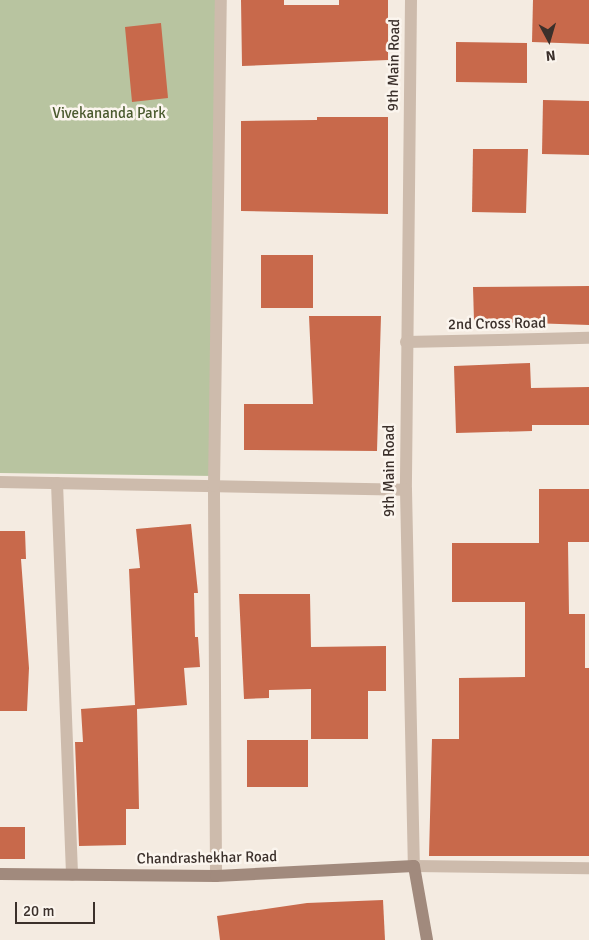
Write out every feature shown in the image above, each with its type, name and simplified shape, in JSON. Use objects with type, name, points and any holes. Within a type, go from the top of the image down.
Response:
[{"type":"street","points":[[216,876],[214,486],[221,0]]},
{"type":"street","name":"9th Main Road","points":[[411,0],[406,342],[406,490],[414,866],[427,940]]},
{"type":"street","name":"2nd Cross Road","points":[[406,342],[589,338]]},
{"type":"street","points":[[0,482],[406,490]]},
{"type":"street","points":[[57,483],[72,875]]},
{"type":"street","points":[[414,866],[589,868]]},
{"type":"street","name":"Chandrashekhar Road","points":[[0,874],[216,876],[414,866]]},
{"type":"green space","name":"Vivekananda Park","points":[[0,0],[221,0],[214,476],[0,473]]},
{"type":"building","points":[[241,0],[284,0],[284,5],[339,5],[339,0],[388,0],[388,60],[242,66]]},
{"type":"building","points":[[533,0],[589,0],[589,44],[532,42]]},
{"type":"building","points":[[161,23],[168,98],[132,102],[125,27]]},
{"type":"building","points":[[456,42],[527,43],[527,83],[456,82]]},
{"type":"building","points":[[543,100],[589,101],[589,155],[542,154]]},
{"type":"building","points":[[317,117],[388,117],[388,214],[241,211],[241,121],[317,120]]},
{"type":"building","points":[[473,149],[528,149],[526,213],[472,212]]},
{"type":"building","points":[[261,255],[313,255],[313,308],[261,308]]},
{"type":"building","points":[[589,286],[589,325],[474,321],[473,287]]},
{"type":"building","points":[[309,316],[381,316],[377,451],[244,450],[244,404],[313,404]]},
{"type":"building","points":[[530,363],[531,388],[589,387],[589,425],[532,425],[532,431],[456,433],[454,366]]},
{"type":"building","points":[[539,489],[589,489],[589,542],[568,542],[569,614],[585,614],[585,668],[589,668],[589,856],[429,856],[432,739],[459,739],[459,678],[525,677],[525,602],[452,602],[452,543],[539,543]]},
{"type":"building","points":[[191,524],[198,593],[194,593],[195,637],[198,637],[200,667],[184,668],[187,705],[137,709],[139,809],[126,809],[126,845],[79,846],[75,742],[83,742],[81,709],[135,705],[129,569],[140,568],[136,529]]},
{"type":"building","points":[[0,531],[25,531],[26,559],[21,559],[29,668],[27,711],[0,711]]},
{"type":"building","points":[[239,594],[310,594],[311,647],[386,646],[386,691],[368,691],[368,739],[311,739],[311,689],[269,690],[269,698],[244,699]]},
{"type":"building","points":[[247,740],[308,740],[308,787],[247,787]]},
{"type":"building","points":[[0,827],[25,827],[25,859],[0,859]]},
{"type":"building","points":[[383,900],[385,940],[220,940],[217,916],[307,903]]}]
